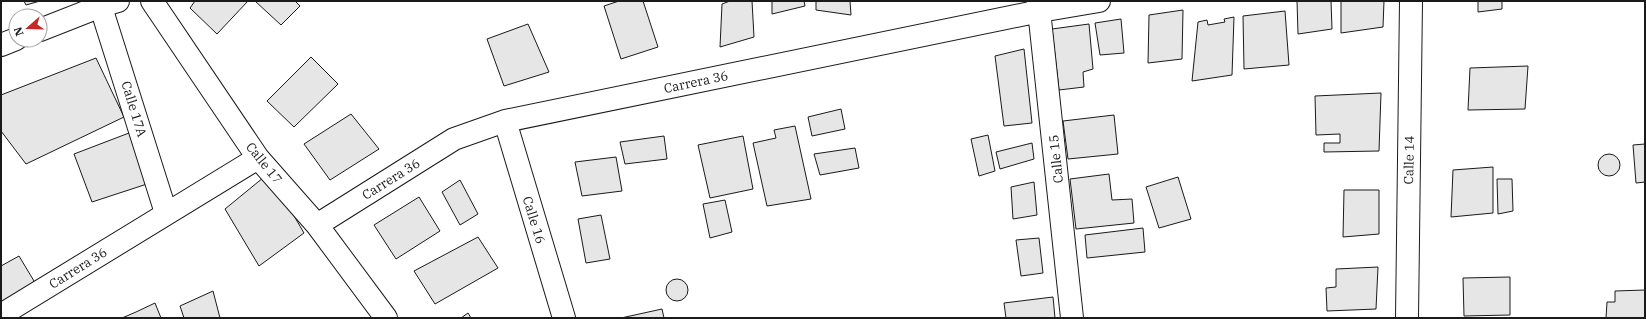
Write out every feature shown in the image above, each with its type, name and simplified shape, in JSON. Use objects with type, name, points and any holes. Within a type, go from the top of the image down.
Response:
[{"type":"street","name":"Calle 17","points":[[152,1],[258,158],[317,225],[386,318]]},
{"type":"street","name":"Carrera 36","points":[[317,225],[454,139],[505,121],[1039,6],[1099,1]]},
{"type":"street","name":"Calle 14","points":[[1407,318],[1411,1]]},
{"type":"street","points":[[48,27],[106,3]]},
{"type":"street","name":"Calle 17A","points":[[106,3],[166,213]]},
{"type":"street","name":"Calle 15","points":[[1039,6],[1072,318]]},
{"type":"street","name":"Calle 16","points":[[505,121],[564,318]]},
{"type":"street","name":"Carrera 36","points":[[1,315],[258,158]]},
{"type":"building","points":[[24,1],[40,1],[26,5]]},
{"type":"building","points":[[195,1],[248,1],[217,34],[190,8]]},
{"type":"building","points":[[255,1],[295,1],[300,6],[281,25]]},
{"type":"building","points":[[619,1],[643,1],[658,47],[621,59],[604,6]]},
{"type":"building","points":[[730,1],[752,1],[754,37],[720,47],[722,4]]},
{"type":"building","points":[[772,1],[804,1],[805,6],[772,14]]},
{"type":"building","points":[[816,1],[850,1],[851,15],[816,10]]},
{"type":"building","points":[[1297,1],[1331,1],[1332,29],[1298,34]]},
{"type":"building","points":[[1341,1],[1384,1],[1383,27],[1341,33]]},
{"type":"building","points":[[1478,1],[1502,1],[1502,9],[1478,12]]},
{"type":"building","points":[[1183,10],[1182,59],[1148,63],[1149,15]]},
{"type":"building","points":[[1285,11],[1289,65],[1244,69],[1243,16]]},
{"type":"building","points":[[1234,17],[1232,75],[1192,81],[1198,22],[1207,20],[1208,25],[1225,22],[1224,19]]},
{"type":"building","points":[[1121,19],[1124,53],[1100,55],[1095,23]]},
{"type":"building","points":[[528,24],[549,72],[504,86],[487,39]]},
{"type":"building","points":[[1089,24],[1093,69],[1083,72],[1084,87],[1059,90],[1052,29]]},
{"type":"building","points":[[1024,49],[1032,123],[1004,126],[995,56]]},
{"type":"building","points":[[311,57],[338,84],[294,127],[267,101]]},
{"type":"building","points":[[96,58],[124,117],[26,164],[1,131],[1,95]]},
{"type":"building","points":[[1528,66],[1525,109],[1468,110],[1470,68]]},
{"type":"building","points":[[1381,93],[1379,151],[1324,152],[1324,143],[1340,143],[1340,134],[1316,135],[1315,96]]},
{"type":"building","points":[[841,109],[845,129],[812,136],[808,117]]},
{"type":"building","points":[[351,114],[379,149],[330,180],[304,144]]},
{"type":"building","points":[[1114,115],[1118,154],[1068,159],[1063,121]]},
{"type":"building","points":[[795,126],[811,199],[767,206],[753,143],[776,138],[774,130]]},
{"type":"building","points":[[129,133],[147,184],[92,202],[74,154]]},
{"type":"building","points":[[988,135],[995,171],[979,176],[971,139]]},
{"type":"building","points":[[664,136],[667,159],[625,164],[620,142]]},
{"type":"building","points":[[743,136],[753,189],[710,198],[698,145]]},
{"type":"building","points":[[1032,143],[1034,159],[1000,169],[996,152]]},
{"type":"building","points":[[1645,144],[1645,182],[1636,183],[1633,145]]},
{"type":"building","points":[[855,148],[859,168],[820,175],[814,154]]},
{"type":"building","points":[[1605,154],[1613,154],[1620,161],[1620,169],[1613,176],[1605,176],[1598,169],[1598,161]]},
{"type":"building","points":[[616,157],[622,191],[582,196],[575,162]]},
{"type":"building","points":[[1493,167],[1493,213],[1451,217],[1453,170]]},
{"type":"building","points":[[269,173],[304,233],[259,266],[225,209]]},
{"type":"building","points":[[1109,174],[1112,200],[1132,199],[1134,223],[1076,229],[1070,179]]},
{"type":"building","points":[[1178,177],[1191,219],[1159,228],[1146,187]]},
{"type":"building","points":[[1497,179],[1512,179],[1513,211],[1498,214]]},
{"type":"building","points":[[460,180],[478,214],[460,225],[442,192]]},
{"type":"building","points":[[1034,182],[1037,215],[1013,219],[1011,187]]},
{"type":"building","points":[[1344,190],[1379,190],[1379,234],[1343,237]]},
{"type":"building","points":[[419,197],[440,231],[396,259],[374,225]]},
{"type":"building","points":[[725,200],[732,232],[710,238],[703,204]]},
{"type":"building","points":[[601,215],[610,259],[586,263],[578,219]]},
{"type":"building","points":[[1143,228],[1145,252],[1087,258],[1085,235]]},
{"type":"building","points":[[478,237],[498,268],[435,304],[414,271]]},
{"type":"building","points":[[1039,238],[1043,273],[1021,276],[1016,240]]},
{"type":"building","points":[[19,256],[40,291],[1,312],[1,266]]},
{"type":"building","points":[[1378,267],[1376,309],[1327,311],[1326,288],[1336,287],[1336,269]]},
{"type":"building","points":[[1510,277],[1510,315],[1464,316],[1463,278]]},
{"type":"building","points":[[677,279],[681,280],[687,286],[687,294],[681,300],[677,301],[673,300],[667,294],[666,290],[667,286],[673,280]]},
{"type":"building","points":[[1645,290],[1645,318],[1606,318],[1607,302],[1615,302],[1615,291]]},
{"type":"building","points":[[213,291],[220,318],[184,318],[180,306]]},
{"type":"building","points":[[1053,297],[1055,318],[1006,318],[1004,303]]},
{"type":"building","points":[[155,303],[161,318],[122,318],[136,312]]},
{"type":"building","points":[[662,309],[664,318],[621,318]]},
{"type":"building","points":[[468,313],[471,318],[461,318]]}]
